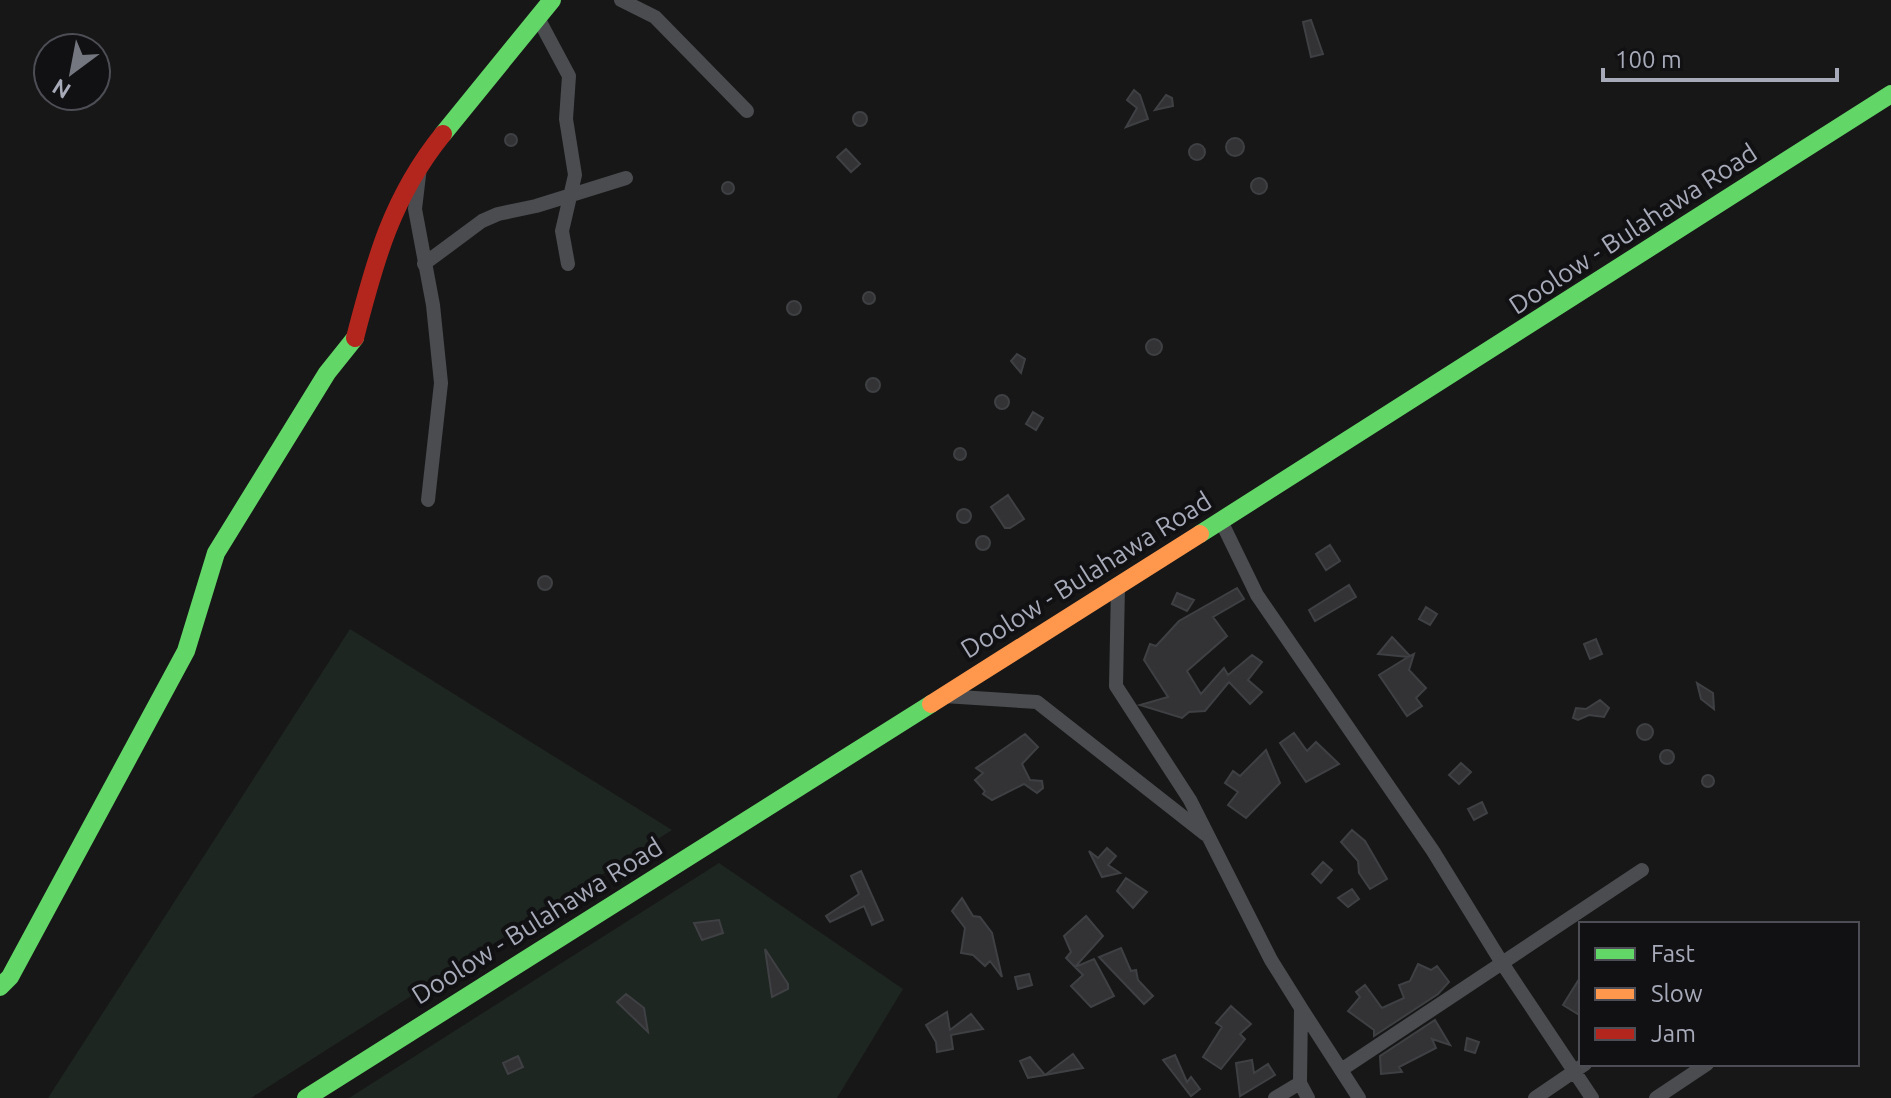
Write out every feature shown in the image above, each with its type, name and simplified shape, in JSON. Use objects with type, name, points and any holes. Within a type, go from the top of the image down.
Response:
[{"type":"main road","points":[[0,987],[10,977],[186,651],[216,553],[327,373],[355,338],[371,276],[390,221],[421,162],[552,0]]},
{"type":"main road","name":"Doolow - Bulahawa Road","points":[[306,1098],[1891,94]]},
{"type":"street","points":[[621,0],[655,17],[747,111]]},
{"type":"street","points":[[538,18],[569,76],[566,119],[575,175],[562,231],[568,264]]},
{"type":"street","points":[[421,162],[415,209],[433,305],[441,383],[428,500]]},
{"type":"street","points":[[424,264],[482,221],[626,178]]},
{"type":"street","points":[[1221,521],[1257,595],[1433,851],[1502,963],[1580,1068],[1592,1098]]},
{"type":"street","points":[[1118,586],[1116,686],[1210,839],[1271,960],[1359,1098]]},
{"type":"street","points":[[943,696],[1037,702],[1210,839]]},
{"type":"street","points":[[1341,1070],[1642,870]]},
{"type":"street","points":[[1301,1008],[1300,1083],[1308,1098]]},
{"type":"street","points":[[1656,1098],[1704,1066]]},
{"type":"street","points":[[1535,1098],[1580,1068]]},
{"type":"street","points":[[1275,1098],[1300,1083]]},
{"type":"shaded area","points":[[350,629],[672,830],[251,1098],[48,1098]]},
{"type":"shaded area","points":[[719,863],[903,989],[837,1098],[349,1098]]},
{"type":"building","points":[[1311,20],[1323,54],[1311,57],[1303,22]]},
{"type":"building","points":[[1134,90],[1140,95],[1148,119],[1126,127],[1137,108],[1127,100]]},
{"type":"building","points":[[1166,95],[1172,98],[1173,106],[1155,110]]},
{"type":"building","points":[[860,112],[867,119],[860,126],[853,119]]},
{"type":"building","points":[[511,134],[517,140],[511,146],[505,140]]},
{"type":"building","points":[[1235,138],[1244,147],[1235,156],[1226,147]]},
{"type":"building","points":[[1197,144],[1203,146],[1203,158],[1197,160],[1191,158],[1189,152],[1191,146]]},
{"type":"building","points":[[846,149],[860,164],[851,172],[837,157]]},
{"type":"building","points":[[1259,178],[1265,180],[1265,192],[1259,194],[1253,192],[1251,186],[1253,180]]},
{"type":"building","points":[[723,183],[733,183],[733,193],[723,193]]},
{"type":"building","points":[[869,292],[875,298],[869,304],[863,298]]},
{"type":"building","points":[[794,301],[801,308],[794,315],[787,308]]},
{"type":"building","points":[[1154,339],[1160,341],[1160,353],[1154,355],[1148,353],[1146,347],[1148,341]]},
{"type":"building","points":[[1017,354],[1025,359],[1021,373],[1011,361]]},
{"type":"building","points":[[873,378],[880,385],[873,392],[866,385]]},
{"type":"building","points":[[1002,395],[1009,402],[1002,409],[995,402]]},
{"type":"building","points":[[1033,412],[1043,418],[1036,430],[1026,424]]},
{"type":"building","points":[[960,448],[966,454],[960,460],[954,454]]},
{"type":"building","points":[[1008,495],[1024,519],[1005,528],[991,507]]},
{"type":"building","points":[[964,509],[971,516],[964,523],[957,516]]},
{"type":"building","points":[[983,536],[990,543],[983,550],[976,543]]},
{"type":"building","points":[[1330,545],[1340,561],[1326,570],[1316,554]]},
{"type":"building","points":[[545,576],[552,583],[545,590],[538,583]]},
{"type":"building","points":[[1349,585],[1356,597],[1315,621],[1309,610]]},
{"type":"building","points":[[1237,588],[1244,599],[1213,617],[1227,636],[1187,671],[1201,694],[1224,668],[1228,675],[1252,655],[1262,662],[1248,680],[1262,692],[1250,704],[1229,682],[1205,711],[1189,712],[1182,718],[1140,705],[1168,697],[1144,660],[1150,644],[1156,646],[1179,621]]},
{"type":"building","points":[[1177,593],[1194,600],[1187,611],[1172,604]]},
{"type":"building","points":[[1426,607],[1437,614],[1430,625],[1419,619]]},
{"type":"building","points":[[1392,637],[1410,656],[1414,654],[1409,670],[1426,688],[1416,698],[1422,706],[1407,716],[1379,675],[1408,657],[1378,654]]},
{"type":"building","points":[[1596,639],[1602,654],[1590,659],[1584,644]]},
{"type":"building","points":[[1697,683],[1713,693],[1714,709],[1701,699]]},
{"type":"building","points":[[1600,700],[1609,708],[1604,717],[1589,715],[1578,720],[1573,718],[1576,708],[1586,709]]},
{"type":"building","points":[[1645,724],[1653,732],[1645,740],[1637,732]]},
{"type":"building","points":[[1294,733],[1307,751],[1316,742],[1339,764],[1306,782],[1280,743]]},
{"type":"building","points":[[1025,734],[1038,747],[1022,764],[1030,780],[1042,781],[1043,788],[1037,793],[1024,784],[992,800],[983,794],[985,791],[975,780],[983,773],[976,768]]},
{"type":"building","points":[[1266,750],[1280,783],[1246,818],[1228,805],[1238,792],[1225,783],[1233,771],[1240,776]]},
{"type":"building","points":[[1667,750],[1674,757],[1667,764],[1660,757]]},
{"type":"building","points":[[1461,763],[1471,772],[1459,784],[1449,775]]},
{"type":"building","points":[[1708,775],[1714,781],[1708,787],[1702,781]]},
{"type":"building","points":[[1482,802],[1487,813],[1474,820],[1468,809]]},
{"type":"building","points":[[1352,830],[1365,841],[1387,879],[1370,889],[1359,873],[1358,861],[1341,842]]},
{"type":"building","points":[[1107,848],[1116,856],[1108,865],[1120,873],[1102,877],[1089,851],[1098,858]]},
{"type":"building","points":[[1323,862],[1332,870],[1321,883],[1312,874]]},
{"type":"building","points":[[861,871],[883,920],[872,925],[864,906],[830,922],[826,916],[859,894],[851,876]]},
{"type":"building","points":[[1126,878],[1147,892],[1133,908],[1117,891]]},
{"type":"building","points":[[1352,889],[1359,899],[1348,907],[1338,898]]},
{"type":"building","points":[[962,898],[973,916],[980,917],[992,933],[1002,977],[990,961],[985,966],[973,955],[961,953],[965,928],[952,911]]},
{"type":"building","points":[[1086,916],[1103,936],[1075,967],[1066,958],[1071,952],[1064,936]]},
{"type":"building","points":[[719,920],[723,933],[702,940],[694,923]]},
{"type":"building","points":[[1121,948],[1131,971],[1136,970],[1138,980],[1153,996],[1144,1004],[1099,957]]},
{"type":"building","points":[[765,949],[788,984],[788,989],[772,997]]},
{"type":"building","points":[[1094,959],[1114,996],[1091,1007],[1071,986],[1083,975],[1075,967]]},
{"type":"building","points":[[1418,964],[1431,970],[1437,966],[1449,982],[1438,994],[1374,1036],[1374,1030],[1348,1011],[1360,997],[1356,992],[1365,985],[1382,1008],[1404,998],[1399,985],[1410,981]]},
{"type":"building","points":[[1029,974],[1032,985],[1018,989],[1015,977]]},
{"type":"building","points":[[1579,979],[1579,1015],[1563,1005]]},
{"type":"building","points":[[626,994],[644,1008],[648,1032],[617,1002]]},
{"type":"building","points":[[1231,1006],[1251,1024],[1240,1034],[1245,1039],[1221,1069],[1203,1057],[1222,1027],[1216,1023]]},
{"type":"building","points":[[947,1012],[950,1030],[971,1014],[983,1029],[951,1035],[953,1049],[937,1052],[936,1042],[926,1025]]},
{"type":"building","points":[[1435,1020],[1450,1045],[1432,1039],[1436,1048],[1399,1067],[1402,1072],[1381,1074],[1380,1056]]},
{"type":"building","points":[[1467,1038],[1479,1042],[1475,1053],[1465,1050]]},
{"type":"building","points":[[1073,1054],[1083,1068],[1045,1075]]},
{"type":"building","points":[[1175,1055],[1187,1082],[1191,1077],[1200,1089],[1191,1096],[1163,1060]]},
{"type":"building","points":[[518,1056],[523,1067],[508,1074],[503,1063]]},
{"type":"building","points":[[1030,1057],[1045,1075],[1028,1078],[1020,1061]]},
{"type":"building","points":[[1252,1060],[1254,1073],[1268,1064],[1275,1075],[1240,1096],[1236,1063]]},
{"type":"traffic: fast","points":[[443,134],[552,0]]},
{"type":"traffic: fast","points":[[1200,534],[1891,94]]},
{"type":"traffic: fast","points":[[0,987],[10,977],[186,651],[216,553],[327,373],[355,338]]},
{"type":"traffic: fast","points":[[306,1098],[931,704]]},
{"type":"traffic: slow","points":[[931,704],[1200,534]]},
{"type":"traffic: jam","points":[[355,338],[387,230],[411,181],[443,134]]}]
